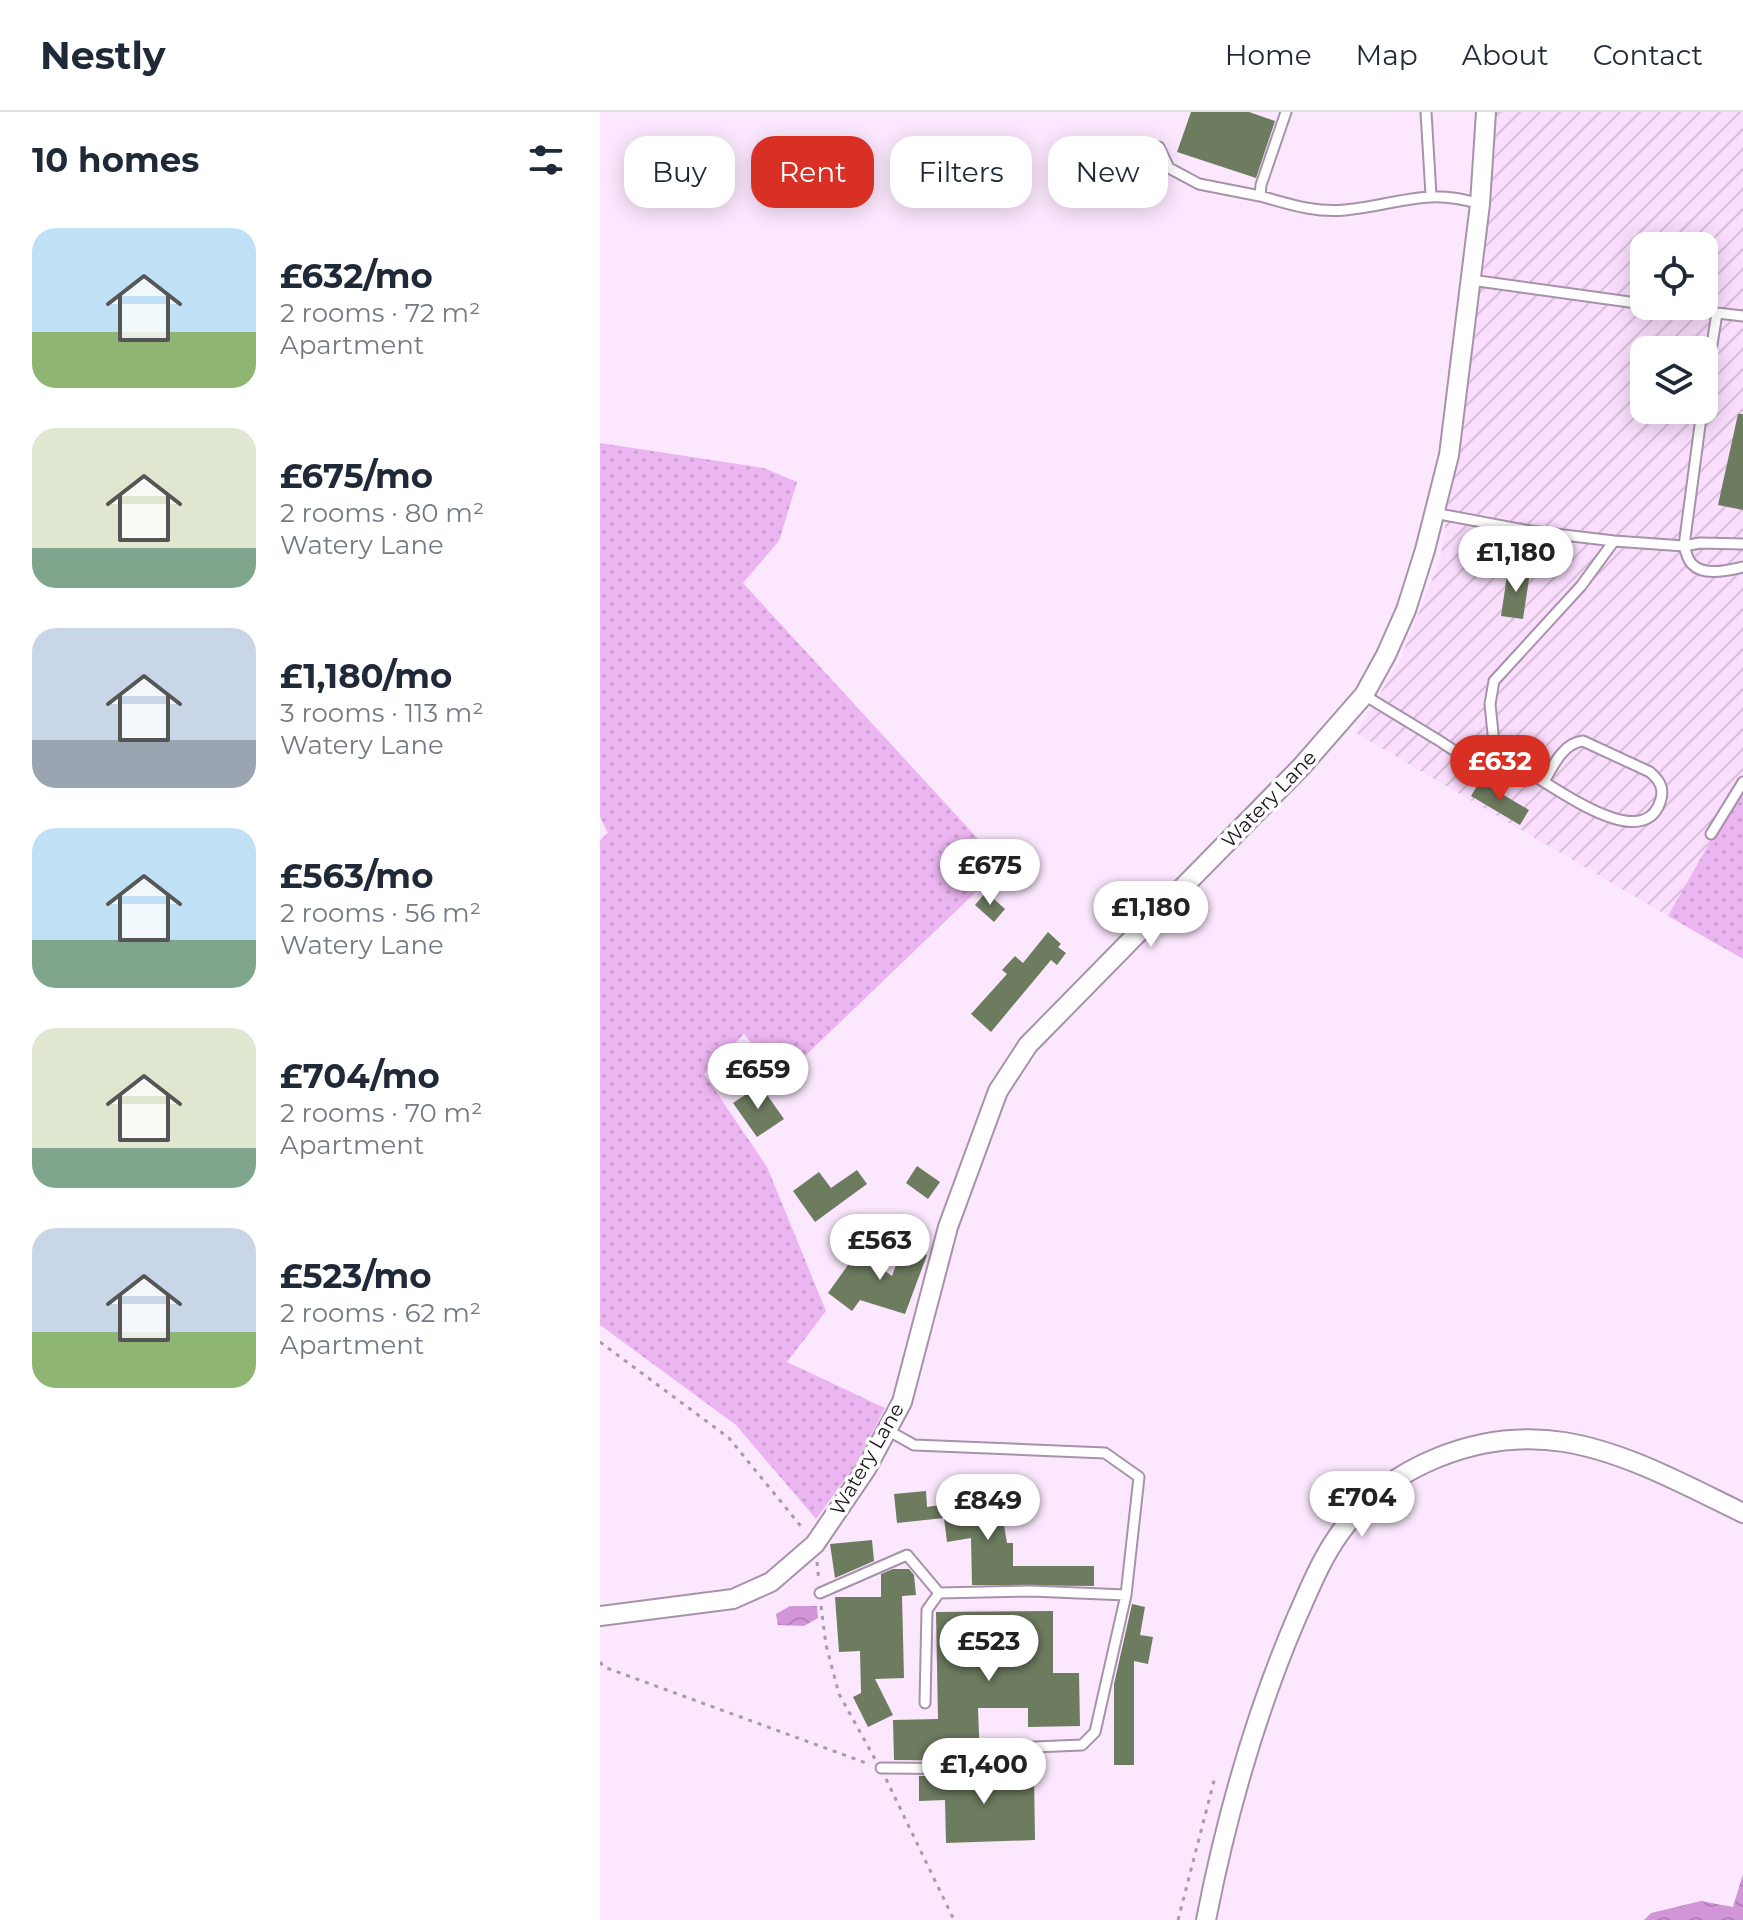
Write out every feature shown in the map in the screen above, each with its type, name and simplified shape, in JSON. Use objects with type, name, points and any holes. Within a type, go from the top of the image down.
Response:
[{"type":"street","name":"Watery Lane","points":[[600,1616],[733,1599],[771,1582],[815,1544],[889,1431],[902,1402],[948,1227],[998,1091],[1010,1070],[1028,1045],[1302,766],[1364,695],[1406,610],[1449,455],[1480,204],[1486,112]]},
{"type":"street","points":[[1206,1920],[1236,1796],[1279,1659],[1312,1582],[1340,1533],[1377,1492],[1416,1467],[1471,1445],[1519,1440],[1563,1442],[1617,1457],[1743,1513]]},
{"type":"lane","points":[[1260,196],[1286,112]]},
{"type":"lane","points":[[1426,112],[1431,195]]},
{"type":"lane","points":[[1168,166],[1199,184],[1310,210],[1345,210],[1431,195],[1457,197],[1480,204]]},
{"type":"lane","points":[[1471,280],[1630,302]]},
{"type":"lane","points":[[1730,313],[1743,306]]},
{"type":"lane","points":[[1718,313],[1743,316]]},
{"type":"lane","points":[[1700,424],[1684,546],[1692,564],[1699,569],[1711,572],[1743,567]]},
{"type":"lane","points":[[1434,513],[1521,529],[1614,541],[1684,546],[1700,543],[1743,544]]},
{"type":"lane","points":[[1517,559],[1521,529]]},
{"type":"lane","points":[[1496,763],[1490,704],[1494,681],[1581,586],[1614,541]]},
{"type":"lane","points":[[1364,695],[1470,759],[1511,765],[1584,805],[1625,822],[1646,819],[1660,804],[1662,792],[1659,780],[1650,772],[1583,741],[1568,747],[1544,782]]},
{"type":"lane","points":[[1711,834],[1743,782]]},
{"type":"lane","points":[[881,1768],[1002,1769],[1008,1748],[1082,1745],[1095,1732],[1126,1595],[1139,1477],[1105,1453],[914,1445],[889,1431]]},
{"type":"lane","points":[[820,1593],[907,1555],[939,1593]]},
{"type":"lane","points":[[939,1593],[1031,1591],[1126,1595]]},
{"type":"lane","points":[[925,1703],[927,1610],[939,1593]]},
{"type":"path","points":[[600,1342],[729,1438],[815,1544],[826,1645],[839,1694],[881,1768],[954,1920]]},
{"type":"path","points":[[600,1662],[604,1667],[881,1768]]},
{"type":"path","points":[[1178,1920],[1215,1777]]},
{"type":"shaded area","points":[[1490,112],[1743,112],[1743,784],[1668,916],[1356,733],[1399,662],[1440,560],[1484,265],[1492,164]]},
{"type":"shaded area","points":[[600,443],[764,468],[797,482],[779,541],[743,583],[1003,866],[781,1079],[744,1034],[704,1074],[767,1167],[826,1311],[787,1362],[885,1408],[855,1466],[816,1519],[736,1425],[600,1325],[600,840],[608,833],[600,817]]},
{"type":"shaded area","points":[[1743,784],[1743,959],[1668,916]]},
{"type":"water","points":[[790,1606],[817,1606],[818,1618],[804,1626],[778,1625],[776,1614]]},
{"type":"water","points":[[1743,1874],[1743,1920],[1644,1920],[1651,1913],[1701,1901],[1733,1907]]},
{"type":"building","points":[[1191,112],[1249,112],[1275,121],[1256,178],[1177,152]]},
{"type":"building","points":[[1738,414],[1743,414],[1743,510],[1718,505]]},
{"type":"building","points":[[1508,569],[1530,572],[1523,619],[1501,616]]},
{"type":"building","points":[[1480,781],[1529,810],[1520,825],[1471,796]]},
{"type":"building","points":[[986,892],[1005,909],[994,922],[975,905]]},
{"type":"building","points":[[1048,932],[1066,953],[1057,965],[1051,960],[991,1032],[971,1014],[1007,974],[1002,970],[1015,956],[1023,963]]},
{"type":"building","points":[[760,1085],[784,1119],[757,1137],[733,1103]]},
{"type":"building","points":[[917,1166],[940,1182],[928,1199],[906,1183]]},
{"type":"building","points":[[857,1170],[867,1184],[815,1222],[793,1191],[819,1172],[831,1188]]},
{"type":"building","points":[[903,1246],[927,1255],[905,1314],[860,1300],[852,1311],[828,1293],[858,1251],[892,1276]]},
{"type":"building","points":[[926,1491],[927,1507],[999,1496],[1007,1543],[1013,1543],[1013,1566],[1094,1566],[1094,1586],[972,1585],[971,1538],[947,1542],[944,1518],[897,1523],[894,1494]]},
{"type":"building","points":[[872,1540],[874,1561],[835,1578],[830,1544]]},
{"type":"building","points":[[893,1569],[909,1569],[914,1575],[916,1595],[902,1596],[904,1678],[875,1679],[893,1715],[868,1727],[853,1697],[861,1693],[860,1651],[839,1652],[835,1597],[881,1597],[881,1574]]},
{"type":"building","points":[[1132,1604],[1145,1607],[1140,1635],[1153,1637],[1148,1664],[1134,1661],[1134,1765],[1114,1765],[1114,1684]]},
{"type":"building","points":[[1053,1611],[1053,1673],[1079,1673],[1080,1726],[1028,1727],[1028,1708],[978,1708],[980,1761],[894,1760],[893,1720],[938,1719],[936,1612]]},
{"type":"building","points":[[1034,1775],[1035,1840],[946,1843],[945,1800],[919,1801],[919,1776]]}]
